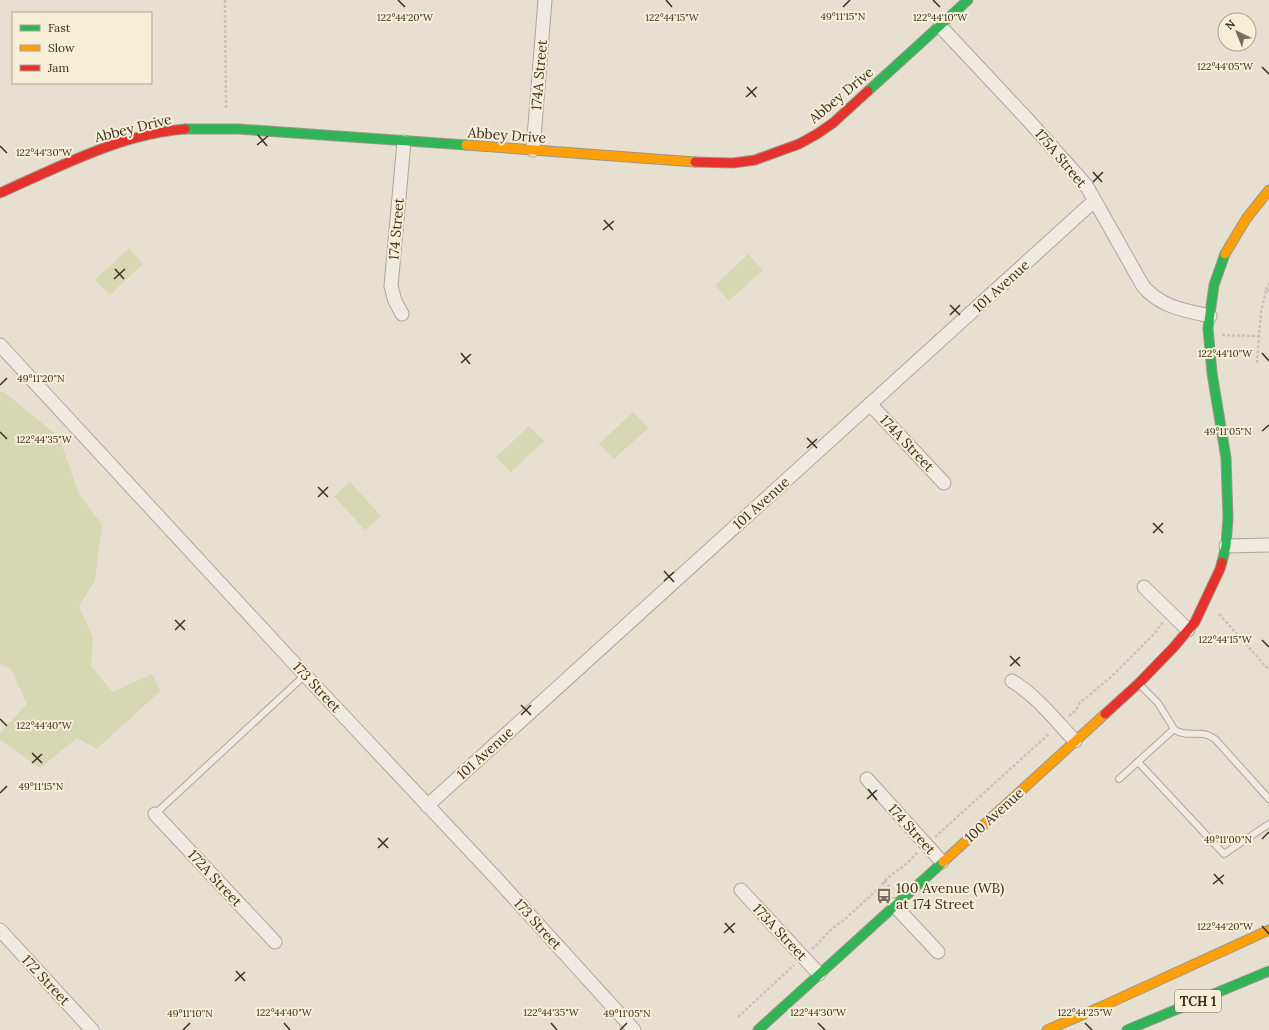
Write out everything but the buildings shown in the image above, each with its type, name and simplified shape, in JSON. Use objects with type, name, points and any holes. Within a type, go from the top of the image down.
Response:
[{"type":"main road","name":"Abbey Drive","points":[[0,193],[86,155],[130,141],[170,131],[208,129],[246,130],[711,163],[733,163],[754,160],[799,144],[833,123],[968,0]]},
{"type":"main road","name":"100 Avenue","points":[[758,1030],[1139,683],[1173,648],[1195,622],[1220,569],[1226,546],[1228,518],[1226,458],[1212,372],[1208,328],[1214,285],[1225,254],[1246,219],[1269,190]]},
{"type":"main road","points":[[1047,1030],[1269,930]]},
{"type":"main road","points":[[1105,1005],[1247,950]]},
{"type":"main road","name":"TCH 1","points":[[1127,1030],[1269,971]]},
{"type":"street","name":"174A Street","points":[[532,150],[545,0]]},
{"type":"street","name":"175A Street","points":[[940,26],[1034,126],[1086,185],[1142,286],[1154,298],[1169,306],[1210,316]]},
{"type":"street","name":"174 Street","points":[[402,314],[395,301],[391,286],[404,142]]},
{"type":"street","name":"101 Avenue","points":[[427,806],[1094,201]]},
{"type":"street","name":"173 Street","points":[[0,345],[305,675],[496,878],[634,1030]]},
{"type":"street","name":"174A Street","points":[[870,404],[944,483]]},
{"type":"street","points":[[1226,546],[1269,545]]},
{"type":"street","points":[[1144,587],[1188,630]]},
{"type":"street","points":[[1012,681],[1033,696],[1075,741]]},
{"type":"street","name":"174 Street","points":[[867,779],[942,862]]},
{"type":"street","name":"172A Street","points":[[155,814],[276,942]]},
{"type":"street","name":"173A Street","points":[[741,890],[819,974]]},
{"type":"street","points":[[894,905],[938,952]]},
{"type":"street","name":"172 Street","points":[[0,930],[92,1030]]},
{"type":"lane","points":[[155,814],[305,675]]},
{"type":"lane","points":[[1139,683],[1158,703],[1174,730],[1183,733],[1209,735],[1215,739],[1269,799]]},
{"type":"lane","points":[[1119,779],[1174,730]]},
{"type":"lane","points":[[1138,762],[1224,854],[1269,824]]},
{"type":"path","points":[[225,0],[226,110]]},
{"type":"path","points":[[1257,363],[1261,312],[1269,283]]},
{"type":"path","points":[[1222,335],[1259,336]]},
{"type":"path","points":[[1074,712],[1080,703],[1112,676],[1154,634],[1169,612]]},
{"type":"path","points":[[1219,614],[1269,670]]},
{"type":"path","points":[[933,839],[1052,731]]},
{"type":"path","points":[[816,945],[837,924],[843,921],[881,886],[884,881],[912,858]]},
{"type":"path","points":[[884,881],[892,889]]},
{"type":"path","points":[[738,1017],[797,962]]},
{"type":"green space","points":[[129,248],[143,264],[110,295],[95,280]]},
{"type":"green space","points":[[748,254],[763,270],[729,301],[715,285]]},
{"type":"green space","points":[[0,392],[4,392],[59,437],[79,494],[102,525],[95,581],[79,606],[93,638],[91,666],[113,692],[152,674],[160,691],[97,749],[77,738],[40,768],[0,740],[0,733],[27,704],[11,669],[0,664]]},
{"type":"green space","points":[[633,412],[648,428],[614,459],[599,444]]},
{"type":"green space","points":[[529,426],[544,441],[511,472],[496,457]]},
{"type":"green space","points":[[350,482],[381,516],[365,530],[334,496]]},
{"type":"traffic: fast","points":[[868,91],[968,0]]},
{"type":"traffic: fast","points":[[185,129],[238,129],[466,145]]},
{"type":"traffic: fast","points":[[1222,562],[1226,546],[1228,518],[1226,458],[1212,373],[1208,328],[1214,285],[1225,254]]},
{"type":"traffic: fast","points":[[758,1030],[943,862]]},
{"type":"traffic: fast","points":[[1127,1030],[1269,971]]},
{"type":"traffic: slow","points":[[466,145],[695,162]]},
{"type":"traffic: slow","points":[[1225,254],[1246,219],[1269,190]]},
{"type":"traffic: slow","points":[[943,862],[1105,714]]},
{"type":"traffic: slow","points":[[1047,1030],[1269,930]]},
{"type":"traffic: jam","points":[[695,162],[733,163],[755,160],[799,144],[833,123],[868,91]]},
{"type":"traffic: jam","points":[[0,193],[90,153],[113,145],[137,137],[185,129]]},
{"type":"traffic: jam","points":[[1105,714],[1139,683],[1173,648],[1195,622],[1222,562]]},
{"type":"place","name":"100 Avenue (WB) at 174 Street","points":[[884,896]]}]
